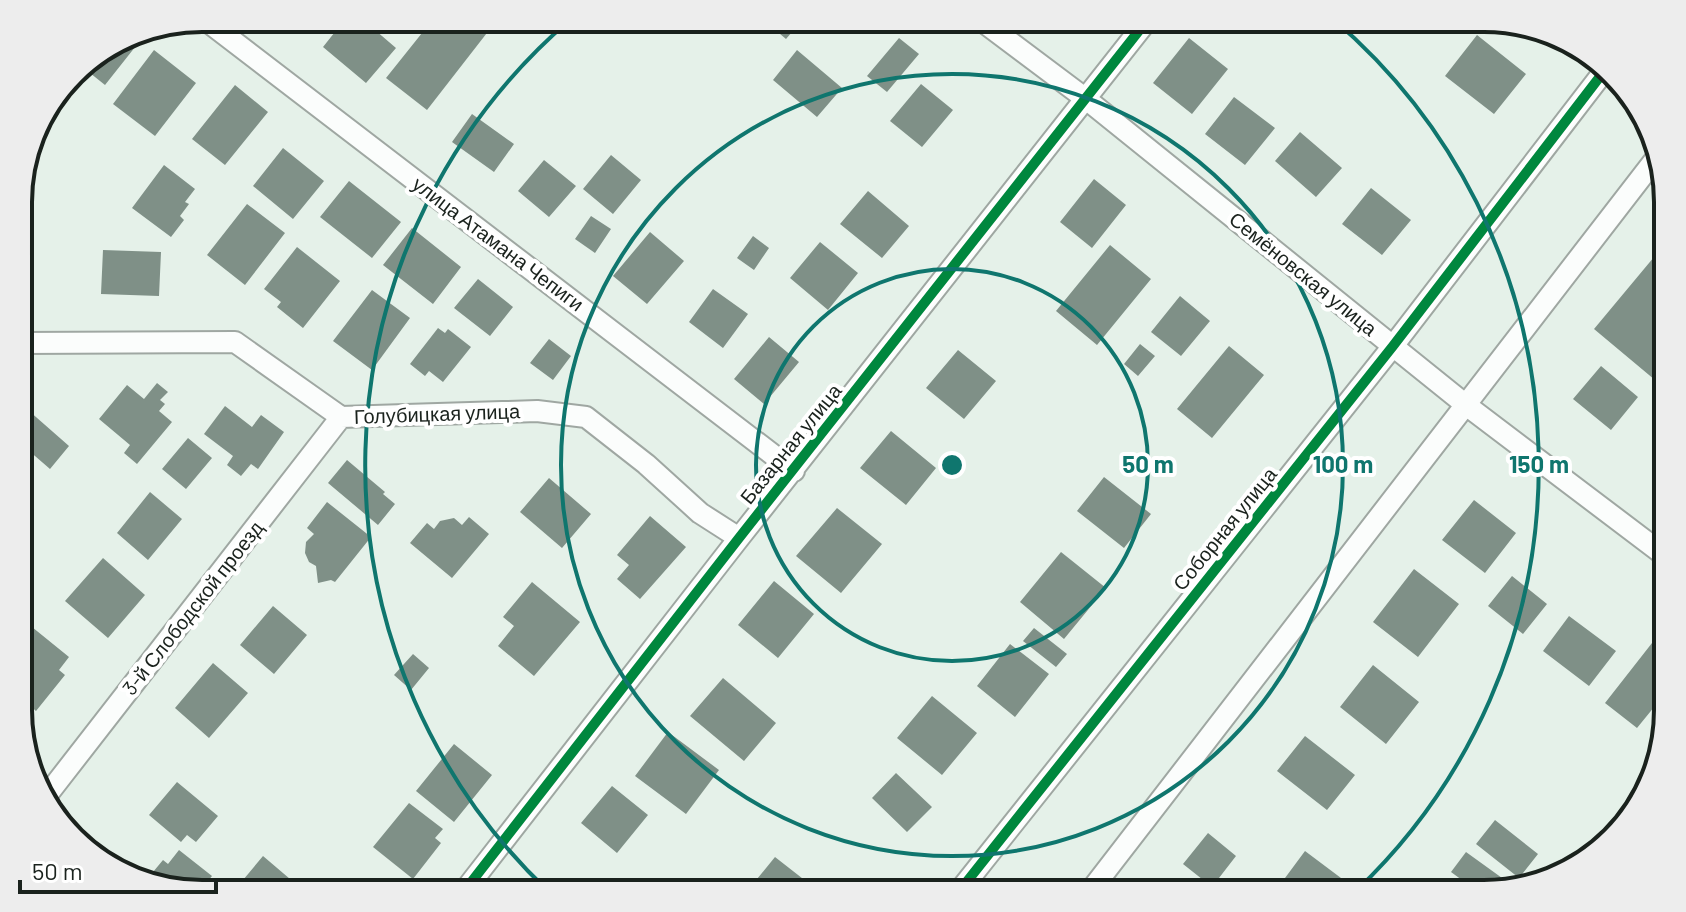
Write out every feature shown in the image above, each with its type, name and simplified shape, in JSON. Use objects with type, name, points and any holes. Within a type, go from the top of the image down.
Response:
[{"type":"street","name":"улица Атамана Чепиги","points":[[221,32],[794,471]]},
{"type":"street","name":"Семёновская улица","points":[[997,32],[1086,99],[1466,405],[1654,547]]},
{"type":"street","name":"Базарная улица","points":[[473,880],[1138,32]]},
{"type":"street","name":"Соборная улица","points":[[968,880],[1393,346],[1599,78]]},
{"type":"street","points":[[1099,880],[1650,166]]},
{"type":"street","name":"Голубицкая улица","points":[[32,343],[235,342],[341,417],[537,411],[586,417],[646,464],[700,513],[739,538]]},
{"type":"street","name":"3-й Слободской проезд","points":[[52,789],[341,417]]},
{"type":"building","points":[[335,32],[377,32],[396,48],[366,83],[323,47]]},
{"type":"building","points":[[423,32],[488,32],[427,110],[386,78]]},
{"type":"building","points":[[778,32],[792,32],[786,39]]},
{"type":"building","points":[[1477,35],[1526,74],[1494,114],[1445,76]]},
{"type":"building","points":[[899,38],[919,54],[887,92],[867,76]]},
{"type":"building","points":[[1189,38],[1228,69],[1192,114],[1153,83]]},
{"type":"building","points":[[137,45],[105,85],[91,74]]},
{"type":"building","points":[[154,50],[196,83],[155,136],[113,104]]},
{"type":"building","points":[[797,50],[842,88],[817,117],[773,80]]},
{"type":"building","points":[[921,84],[953,110],[922,147],[890,121]]},
{"type":"building","points":[[235,85],[268,112],[225,165],[192,139]]},
{"type":"building","points":[[1234,97],[1275,128],[1245,165],[1205,134]]},
{"type":"building","points":[[472,114],[514,144],[494,172],[452,142]]},
{"type":"building","points":[[1300,132],[1342,168],[1316,197],[1275,161]]},
{"type":"building","points":[[283,148],[324,181],[293,219],[253,186]]},
{"type":"building","points":[[611,155],[641,180],[613,214],[583,189]]},
{"type":"building","points":[[544,160],[576,186],[549,217],[518,191]]},
{"type":"building","points":[[164,165],[195,189],[185,202],[189,204],[180,216],[184,220],[171,237],[132,208]]},
{"type":"building","points":[[1094,179],[1126,205],[1092,248],[1060,222]]},
{"type":"building","points":[[349,181],[401,222],[372,258],[320,217]]},
{"type":"building","points":[[1371,188],[1411,220],[1382,255],[1342,224]]},
{"type":"building","points":[[868,191],[909,226],[882,258],[840,224]]},
{"type":"building","points":[[247,204],[285,233],[245,285],[207,255]]},
{"type":"building","points":[[591,216],[611,229],[595,253],[575,239]]},
{"type":"building","points":[[412,228],[461,267],[433,304],[383,265]]},
{"type":"building","points":[[650,232],[684,261],[647,304],[613,276]]},
{"type":"building","points":[[753,236],[769,248],[754,270],[737,258]]},
{"type":"building","points":[[820,242],[858,273],[828,310],[790,278]]},
{"type":"building","points":[[1110,245],[1151,279],[1097,345],[1056,311]]},
{"type":"building","points":[[297,247],[340,281],[303,328],[277,307],[281,302],[264,289]]},
{"type":"building","points":[[103,250],[161,252],[159,296],[101,294]]},
{"type":"building","points":[[1654,257],[1654,379],[1594,329]]},
{"type":"building","points":[[478,279],[513,307],[490,336],[454,308]]},
{"type":"building","points":[[713,289],[748,314],[723,348],[689,322]]},
{"type":"building","points":[[372,290],[410,318],[372,370],[333,341]]},
{"type":"building","points":[[1180,296],[1210,321],[1181,356],[1151,332]]},
{"type":"building","points":[[438,328],[445,333],[448,329],[471,347],[443,382],[429,371],[425,376],[410,364]]},
{"type":"building","points":[[769,337],[799,362],[764,404],[734,379]]},
{"type":"building","points":[[549,339],[571,356],[553,380],[530,363]]},
{"type":"building","points":[[1140,344],[1155,356],[1138,376],[1124,364]]},
{"type":"building","points":[[1229,346],[1264,375],[1212,438],[1177,409]]},
{"type":"building","points":[[958,350],[996,381],[964,419],[926,388]]},
{"type":"building","points":[[1601,366],[1638,397],[1611,430],[1573,399]]},
{"type":"building","points":[[157,383],[168,392],[160,400],[165,404],[159,411],[172,422],[137,464],[124,453],[130,445],[99,419],[127,385],[144,399]]},
{"type":"building","points":[[225,406],[252,427],[261,415],[284,432],[258,469],[251,464],[241,476],[227,465],[233,456],[204,434]]},
{"type":"building","points":[[32,414],[69,446],[50,469],[32,453]]},
{"type":"building","points":[[891,431],[936,468],[906,505],[860,468]]},
{"type":"building","points":[[188,438],[212,458],[186,489],[162,469]]},
{"type":"building","points":[[347,460],[395,504],[378,525],[328,483]]},
{"type":"building","points":[[1104,477],[1151,514],[1124,548],[1077,511]]},
{"type":"building","points":[[549,478],[591,514],[562,548],[520,512]]},
{"type":"building","points":[[150,492],[182,519],[148,560],[117,533]]},
{"type":"building","points":[[1474,500],[1516,533],[1485,573],[1442,540]]},
{"type":"building","points":[[327,502],[371,537],[335,582],[318,583],[316,566],[309,562],[305,553],[306,542],[314,534],[307,528]]},
{"type":"building","points":[[837,508],[882,544],[841,593],[796,556]]},
{"type":"building","points":[[650,516],[686,547],[640,599],[617,579],[629,565],[617,555]]},
{"type":"building","points":[[469,517],[489,534],[452,578],[410,543],[427,523],[434,529],[440,521],[454,518],[462,525]]},
{"type":"building","points":[[1061,552],[1106,588],[1064,639],[1020,602]]},
{"type":"building","points":[[103,558],[145,595],[108,638],[65,601]]},
{"type":"building","points":[[1414,569],[1459,604],[1418,657],[1373,622]]},
{"type":"building","points":[[1512,576],[1547,604],[1523,634],[1488,606]]},
{"type":"building","points":[[774,581],[814,614],[778,658],[738,625]]},
{"type":"building","points":[[532,582],[580,622],[534,676],[498,646],[514,626],[503,617]]},
{"type":"building","points":[[273,606],[307,635],[274,674],[240,645]]},
{"type":"building","points":[[1569,616],[1616,651],[1589,686],[1543,651]]},
{"type":"building","points":[[32,627],[69,657],[59,670],[65,675],[36,711],[32,708]]},
{"type":"building","points":[[1034,628],[1067,654],[1056,667],[1023,641]]},
{"type":"building","points":[[1652,643],[1654,707],[1637,728],[1605,703]]},
{"type":"building","points":[[1010,644],[1049,674],[1015,717],[977,686]]},
{"type":"building","points":[[413,654],[429,668],[411,690],[394,675]]},
{"type":"building","points":[[213,663],[248,693],[209,738],[175,708]]},
{"type":"building","points":[[1373,665],[1419,702],[1386,744],[1340,707]]},
{"type":"building","points":[[723,678],[776,723],[744,761],[690,716]]},
{"type":"building","points":[[932,696],[977,733],[942,775],[897,738]]},
{"type":"building","points":[[668,732],[719,770],[686,814],[635,776]]},
{"type":"building","points":[[1305,736],[1355,775],[1327,810],[1277,771]]},
{"type":"building","points":[[454,744],[492,775],[454,822],[416,791]]},
{"type":"building","points":[[896,773],[932,807],[907,832],[872,798]]},
{"type":"building","points":[[177,782],[218,816],[196,842],[187,835],[181,842],[149,815]]},
{"type":"building","points":[[612,786],[648,815],[617,853],[581,823]]},
{"type":"building","points":[[409,803],[443,829],[435,838],[441,843],[413,879],[373,847]]},
{"type":"building","points":[[1495,820],[1538,854],[1518,877],[1476,844]]},
{"type":"building","points":[[1208,833],[1236,856],[1217,880],[1203,880],[1183,864]]},
{"type":"building","points":[[179,850],[212,876],[209,880],[179,879],[153,872],[163,860],[168,864]]},
{"type":"building","points":[[1305,851],[1344,880],[1288,880],[1285,878]]},
{"type":"building","points":[[1466,852],[1503,879],[1462,880],[1451,872]]},
{"type":"building","points":[[263,856],[290,879],[289,880],[243,880]]},
{"type":"building","points":[[775,857],[804,880],[758,880]]},
{"type":"cycle path","points":[[473,880],[1138,32]]},
{"type":"cycle path","points":[[968,880],[1393,346],[1599,78]]}]
